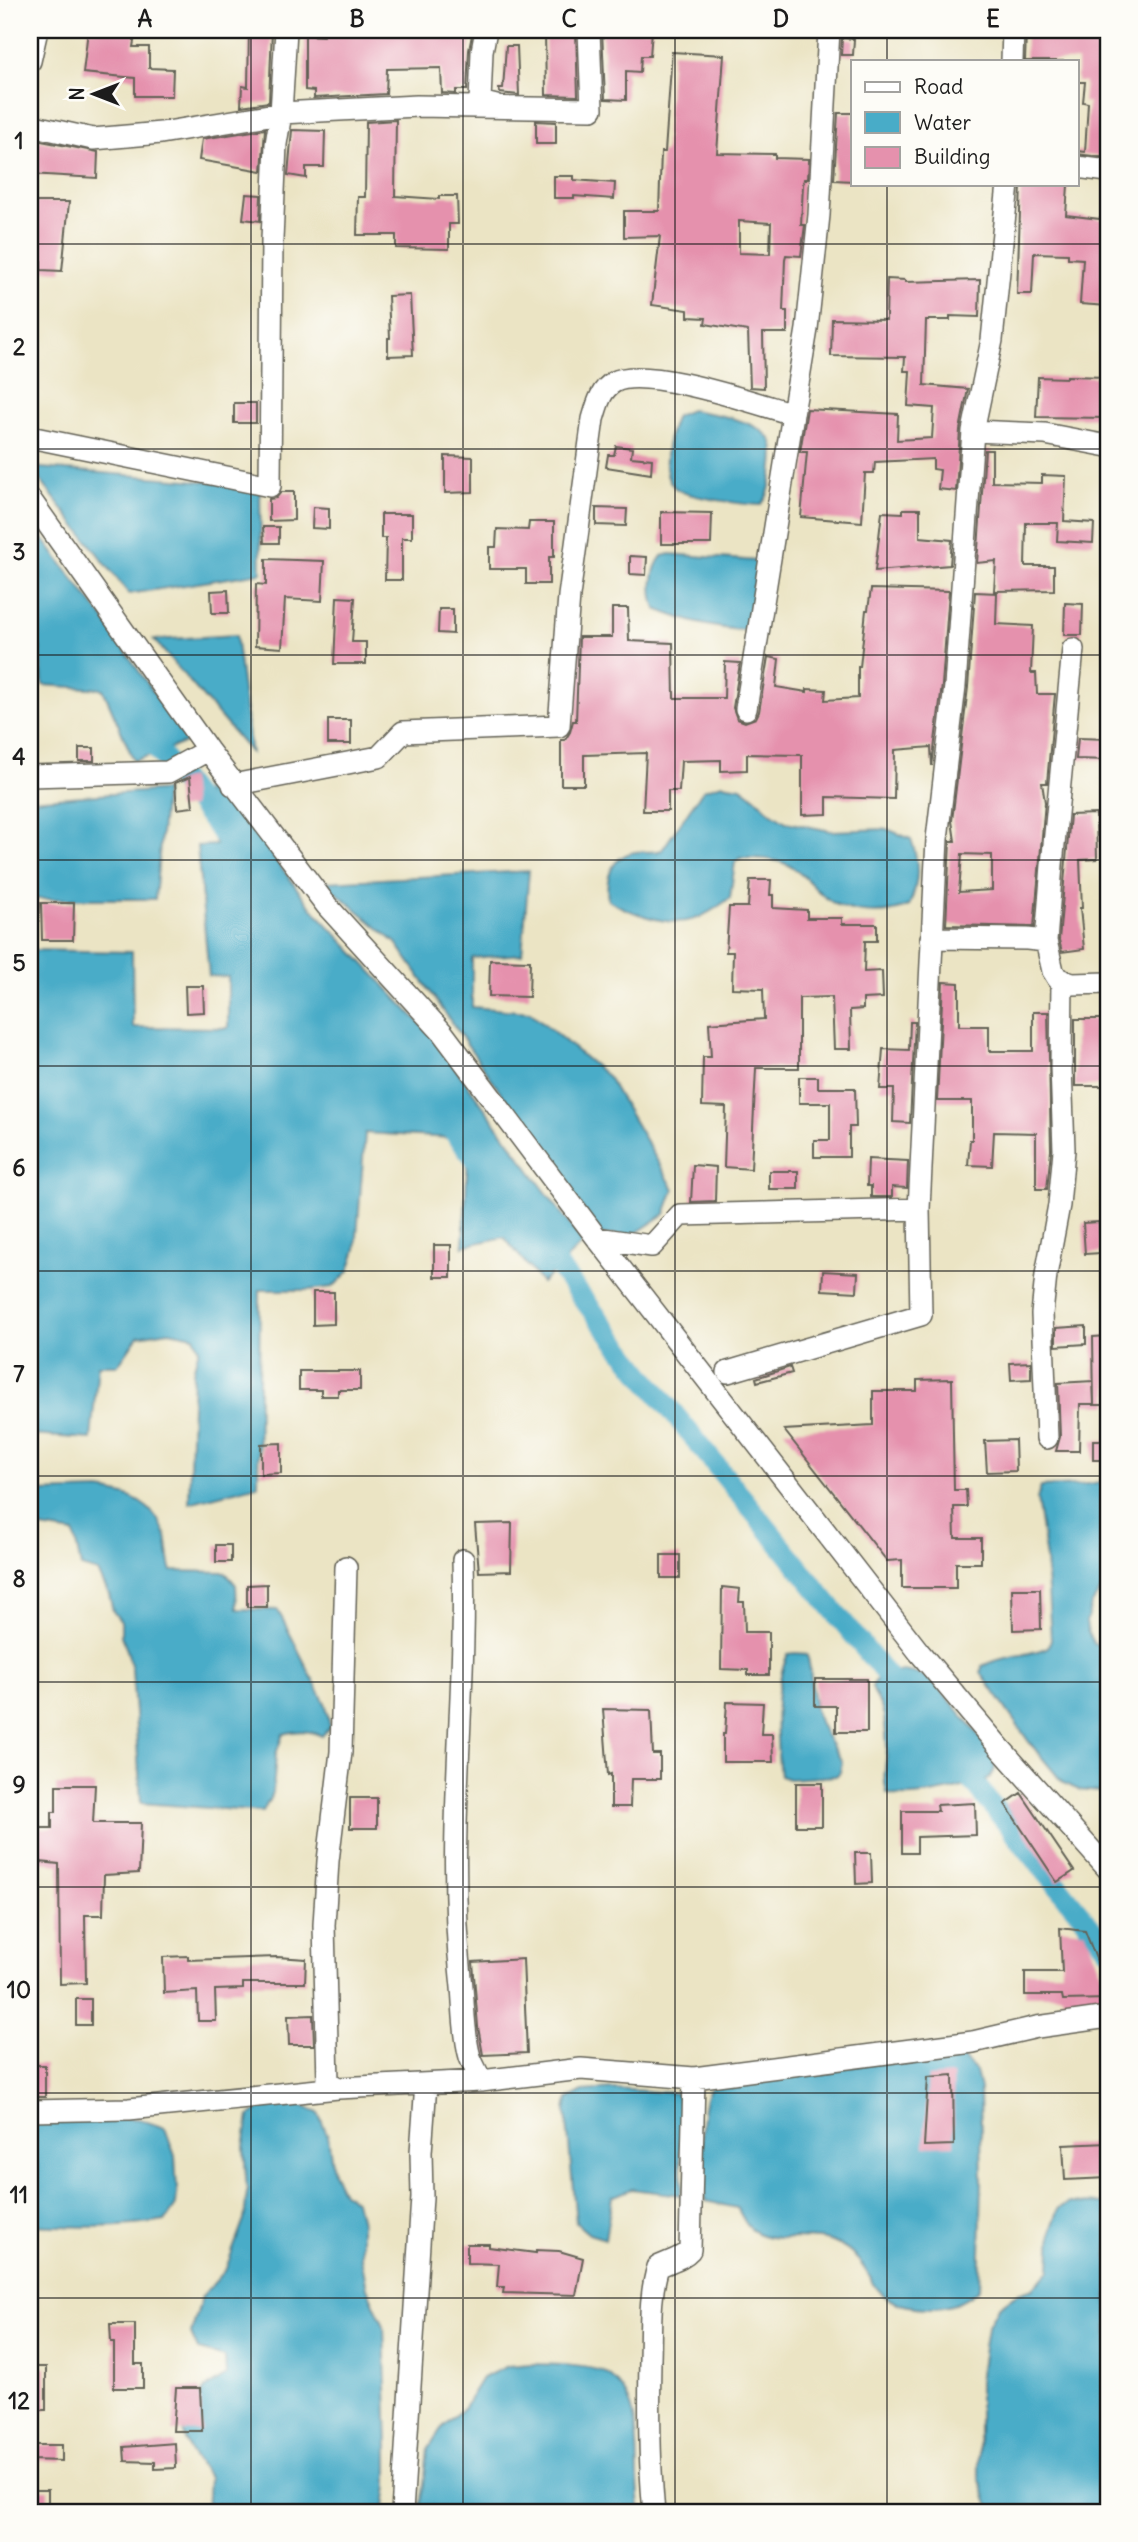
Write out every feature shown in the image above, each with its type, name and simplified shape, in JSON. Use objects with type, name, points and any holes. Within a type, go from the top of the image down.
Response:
[{"type":"street","points":[[30,61],[37,30]]},
{"type":"street","points":[[30,437],[270,486],[272,240],[276,144],[281,113],[286,30]]},
{"type":"street","points":[[486,30],[482,51],[480,102],[497,107]]},
{"type":"street","points":[[30,125],[93,139],[161,133],[281,113],[417,106],[592,109],[589,30]]},
{"type":"street","points":[[746,709],[807,329],[819,215],[829,30]]},
{"type":"street","points":[[1012,60],[1013,30]]},
{"type":"street","points":[[1078,167],[1108,171]]},
{"type":"street","points":[[728,1372],[921,1315],[919,1209],[937,839],[955,686],[973,432],[993,330],[1008,186]]},
{"type":"street","points":[[233,785],[379,757],[403,733],[559,726],[569,596],[593,419],[601,396],[614,382],[651,378],[793,414]]},
{"type":"street","points":[[973,432],[1045,433],[1108,446]]},
{"type":"street","points":[[30,499],[208,751],[327,906],[442,1032],[597,1238],[919,1652],[1108,1870]]},
{"type":"street","points":[[1073,649],[1046,941],[1053,971],[1058,979],[1072,984],[1108,984]]},
{"type":"street","points":[[30,776],[168,772],[208,751]]},
{"type":"street","points":[[931,938],[1046,941]]},
{"type":"street","points":[[1047,1437],[1042,1314],[1045,1275],[1059,1205],[1064,1150],[1062,980]]},
{"type":"street","points":[[597,1238],[652,1246],[680,1215],[919,1209]]},
{"type":"street","points":[[463,1560],[465,1632],[460,1676],[457,1910],[470,2055],[481,2081]]},
{"type":"street","points":[[338,2088],[328,2082],[324,1925],[341,1752],[346,1567]]},
{"type":"street","points":[[30,2111],[129,2109],[338,2088],[481,2081],[581,2069],[694,2078],[973,2042],[1037,2027],[1108,2017]]},
{"type":"street","points":[[654,2512],[649,2428],[654,2279],[658,2267],[684,2257],[690,2250],[694,2078]]},
{"type":"street","points":[[402,2512],[422,2197],[421,2152],[426,2084]]},
{"type":"water","points":[[691,410],[747,423],[766,434],[772,442],[774,458],[771,483],[760,505],[694,496],[678,490],[672,484],[666,466],[670,433],[676,416]]},
{"type":"water","points":[[30,467],[260,486],[261,573],[129,594]]},
{"type":"water","points":[[30,522],[103,618],[187,742],[134,761],[103,689],[43,685],[40,647],[30,646],[30,587],[34,583],[30,573]]},
{"type":"water","points":[[670,554],[757,561],[762,569],[753,624],[746,630],[723,628],[689,621],[656,609],[652,589],[654,575],[658,561],[662,556]]},
{"type":"water","points":[[236,635],[251,753],[154,640]]},
{"type":"water","points":[[202,777],[228,795],[310,906],[432,1036],[583,1243],[542,1283],[504,1237],[463,1246],[469,1139],[365,1133],[356,1249],[349,1271],[333,1287],[260,1290],[258,1485],[189,1503],[193,1372],[199,1348],[194,1336],[169,1331],[138,1336],[118,1365],[98,1365],[91,1439],[30,1435],[30,800],[165,790],[155,899],[35,899],[34,950],[132,952],[133,1027],[228,1028],[228,977],[209,976],[197,846],[216,845]]},
{"type":"water","points":[[722,784],[741,787],[786,822],[831,831],[887,829],[911,839],[917,873],[909,906],[877,913],[843,908],[825,897],[788,865],[752,858],[740,858],[735,862],[730,898],[692,920],[661,920],[633,912],[608,900],[609,877],[615,863],[627,854],[662,850],[703,790]]},
{"type":"water","points":[[529,871],[522,954],[472,958],[472,1007],[530,1012],[608,1077],[674,1189],[665,1214],[633,1235],[601,1235],[396,943],[324,882]]},
{"type":"water","points":[[1108,1481],[1108,1580],[1091,1605],[1086,1622],[1094,1644],[1108,1648],[1108,1793],[1079,1790],[1063,1783],[1029,1742],[981,1673],[982,1666],[991,1662],[1048,1647],[1051,1639],[1046,1559],[1037,1499],[1041,1487]]},
{"type":"water","points":[[100,1490],[131,1497],[154,1514],[165,1533],[172,1571],[225,1572],[236,1585],[237,1609],[278,1610],[326,1705],[330,1727],[322,1736],[303,1731],[283,1734],[276,1754],[273,1792],[263,1812],[141,1803],[132,1669],[121,1636],[121,1622],[113,1611],[109,1594],[98,1572],[81,1567],[74,1533],[41,1528],[34,1516],[39,1492]]},
{"type":"water","points":[[788,1654],[807,1654],[817,1716],[842,1762],[840,1772],[836,1776],[789,1779],[780,1776],[777,1698]]},
{"type":"water","points":[[902,1671],[918,1674],[932,1682],[976,1732],[994,1759],[994,1770],[988,1779],[923,1795],[897,1796],[887,1793],[884,1716],[872,1686],[878,1677]]},
{"type":"water","points":[[927,2057],[961,2057],[976,2071],[980,2089],[982,2181],[979,2289],[968,2297],[938,2308],[908,2306],[892,2301],[874,2284],[860,2262],[835,2243],[765,2236],[748,2226],[737,2208],[705,2201],[702,2124],[707,2095],[712,2087],[732,2079]]},
{"type":"water","points":[[614,2089],[676,2093],[683,2115],[680,2153],[682,2187],[680,2195],[631,2189],[612,2197],[605,2239],[589,2234],[576,2223],[566,2111],[568,2099],[583,2091]]},
{"type":"water","points":[[272,2102],[297,2103],[318,2113],[328,2136],[333,2172],[343,2193],[356,2201],[361,2222],[361,2258],[367,2288],[384,2326],[388,2487],[384,2512],[207,2512],[209,2478],[189,2450],[182,2426],[204,2390],[226,2375],[225,2357],[198,2350],[191,2334],[202,2296],[225,2271],[244,2220],[247,2192],[244,2147],[249,2116]]},
{"type":"water","points":[[100,2117],[139,2119],[165,2128],[175,2156],[176,2205],[165,2221],[148,2224],[98,2227],[30,2225],[30,2121]]},
{"type":"water","points":[[1070,2203],[1108,2204],[1108,2512],[991,2512],[979,2477],[979,2382],[987,2327],[998,2307],[1018,2293],[1033,2288],[1050,2270],[1052,2228],[1059,2208]]},
{"type":"water","points":[[531,2364],[601,2371],[620,2386],[629,2401],[637,2437],[641,2512],[418,2512],[428,2449],[441,2429],[464,2407],[482,2378],[508,2366]]},
{"type":"building","points":[[88,30],[136,30],[133,47],[149,47],[149,68],[173,69],[172,96],[135,96],[135,78],[83,73]]},
{"type":"building","points":[[249,30],[272,30],[269,102],[241,106],[242,86],[248,87]]},
{"type":"building","points":[[323,30],[473,30],[467,90],[456,90],[456,94],[442,93],[441,68],[387,69],[386,94],[314,98],[314,91],[305,90],[305,35],[323,36]]},
{"type":"building","points":[[602,30],[652,30],[650,56],[641,56],[640,72],[626,71],[626,100],[605,99]]},
{"type":"building","points":[[545,32],[576,33],[578,96],[546,95]]},
{"type":"building","points":[[1026,33],[1101,34],[1100,60],[1108,60],[1104,104],[1108,104],[1108,158],[1078,154],[1078,151],[1085,152],[1088,103],[1083,102],[1085,82],[1078,82],[1078,60],[1025,60]]},
{"type":"building","points":[[842,38],[854,39],[853,55],[841,55]]},
{"type":"building","points":[[506,46],[517,46],[519,95],[500,93],[499,89],[503,89]]},
{"type":"building","points":[[672,52],[724,55],[717,153],[775,154],[775,158],[809,159],[808,179],[804,179],[803,185],[801,225],[805,225],[801,256],[786,255],[785,259],[783,311],[787,311],[787,333],[763,333],[764,388],[750,387],[748,331],[705,324],[706,318],[688,317],[688,310],[652,305],[660,236],[624,237],[624,211],[659,211],[661,152],[665,152]],"holes":[[[739,221],[771,223],[770,254],[739,253]]]},
{"type":"building","points":[[838,113],[851,113],[851,181],[834,180]]},
{"type":"building","points":[[396,120],[395,196],[439,199],[439,196],[457,196],[458,224],[449,224],[449,249],[396,248],[396,235],[357,235],[358,197],[365,197],[366,122]]},
{"type":"building","points":[[536,121],[556,122],[556,144],[536,144]]},
{"type":"building","points":[[265,129],[262,171],[199,160],[202,139]]},
{"type":"building","points":[[292,130],[325,131],[324,167],[306,167],[306,178],[288,175]]},
{"type":"building","points":[[31,139],[98,152],[97,178],[30,174]]},
{"type":"building","points":[[554,176],[574,176],[574,180],[615,183],[614,199],[574,196],[554,198]]},
{"type":"building","points":[[1021,186],[1068,186],[1066,215],[1108,220],[1108,306],[1080,304],[1083,259],[1068,258],[1068,254],[1034,253],[1032,294],[1017,294]]},
{"type":"building","points":[[246,194],[261,195],[260,221],[243,219]]},
{"type":"building","points":[[30,202],[69,202],[62,271],[41,270],[41,253],[36,252],[37,234],[31,233]]},
{"type":"building","points":[[887,279],[905,282],[980,280],[979,317],[950,316],[950,320],[926,320],[924,385],[968,389],[960,430],[956,491],[938,489],[940,470],[933,469],[933,459],[875,462],[874,473],[865,473],[862,522],[801,517],[807,452],[800,452],[807,409],[898,414],[897,440],[932,438],[934,408],[908,406],[910,371],[904,371],[905,357],[831,356],[832,319],[886,320]]},
{"type":"building","points":[[410,295],[413,355],[388,356],[388,296]]},
{"type":"building","points":[[1038,377],[1108,377],[1108,418],[1036,417]]},
{"type":"building","points":[[234,403],[256,403],[256,423],[234,423]]},
{"type":"building","points":[[616,446],[632,448],[631,457],[652,459],[651,474],[606,467],[608,455],[614,455]]},
{"type":"building","points":[[985,450],[992,450],[992,482],[1042,483],[1042,475],[1066,476],[1064,521],[1094,523],[1093,543],[1057,541],[1058,523],[1026,523],[1025,566],[1054,566],[1054,590],[994,591],[996,561],[977,563]]},
{"type":"building","points":[[445,456],[473,457],[473,492],[445,493]]},
{"type":"building","points":[[281,492],[294,492],[294,520],[269,521],[269,499],[276,498]]},
{"type":"building","points":[[313,507],[329,508],[329,529],[312,528]]},
{"type":"building","points":[[596,508],[627,509],[626,526],[596,525]]},
{"type":"building","points":[[903,509],[920,509],[920,537],[952,540],[950,565],[875,571],[882,512],[903,513]]},
{"type":"building","points":[[661,512],[712,513],[711,544],[661,544]]},
{"type":"building","points":[[381,514],[412,514],[412,538],[402,538],[402,580],[385,580],[386,538],[381,538]]},
{"type":"building","points":[[529,522],[554,522],[554,557],[549,557],[549,584],[526,584],[526,569],[489,569],[489,547],[496,547],[497,529],[528,530]]},
{"type":"building","points":[[263,527],[279,527],[279,543],[264,543]]},
{"type":"building","points":[[630,556],[647,557],[646,575],[630,574]]},
{"type":"building","points":[[266,559],[324,561],[322,601],[285,599],[282,648],[255,646],[256,584],[266,585]]},
{"type":"building","points":[[871,589],[949,591],[942,685],[932,766],[931,747],[895,750],[894,799],[827,797],[827,814],[802,815],[802,755],[747,754],[747,770],[721,771],[721,760],[681,761],[679,791],[668,791],[668,811],[643,811],[646,753],[584,755],[584,785],[561,785],[561,740],[565,740],[573,721],[576,721],[579,637],[612,637],[612,608],[628,608],[629,641],[673,643],[674,698],[724,698],[725,662],[740,663],[733,708],[737,719],[745,722],[756,718],[759,712],[768,657],[779,659],[776,687],[807,692],[807,689],[826,690],[825,700],[858,698],[858,667]]},
{"type":"building","points":[[228,590],[229,613],[212,613],[211,591]]},
{"type":"building","points":[[975,592],[997,593],[996,624],[1033,626],[1031,673],[1036,673],[1037,694],[1055,694],[1047,783],[1042,783],[1045,802],[1034,927],[946,925],[950,841],[955,841],[952,821],[968,687]],"holes":[[[962,854],[992,855],[992,890],[959,892]]]},
{"type":"building","points":[[337,597],[355,598],[352,642],[366,642],[366,664],[334,664]]},
{"type":"building","points":[[1065,603],[1083,604],[1082,635],[1064,635]]},
{"type":"building","points":[[439,609],[453,609],[453,634],[438,633]]},
{"type":"building","points":[[328,720],[351,720],[351,744],[328,744]]},
{"type":"building","points":[[1078,738],[1108,739],[1108,760],[1076,759]]},
{"type":"building","points":[[79,748],[94,748],[94,761],[79,761]]},
{"type":"building","points":[[190,777],[193,807],[177,809],[175,783]]},
{"type":"building","points":[[1096,814],[1097,859],[1080,860],[1080,908],[1084,949],[1062,952],[1059,940],[1070,815]]},
{"type":"building","points":[[750,880],[771,880],[773,908],[807,910],[807,918],[842,918],[842,924],[877,924],[877,941],[865,941],[864,972],[882,971],[883,998],[863,999],[863,1009],[850,1010],[851,1049],[834,1049],[832,997],[799,998],[799,1068],[756,1068],[751,1169],[724,1167],[726,1107],[702,1106],[703,1057],[711,1057],[709,1023],[764,1019],[763,989],[732,988],[733,952],[726,952],[729,907],[748,907]]},
{"type":"building","points":[[41,903],[74,903],[73,940],[42,940]]},
{"type":"building","points":[[490,960],[530,961],[529,997],[489,996]]},
{"type":"building","points":[[943,982],[959,983],[959,1026],[989,1026],[989,1051],[1033,1051],[1033,1012],[1048,1012],[1051,1150],[1047,1189],[1036,1189],[1036,1133],[994,1132],[992,1166],[968,1165],[972,1140],[972,1101],[937,1101]]},
{"type":"building","points":[[185,986],[203,986],[204,1012],[186,1013]]},
{"type":"building","points":[[1075,1019],[1108,1019],[1108,1086],[1075,1086]]},
{"type":"building","points":[[910,1022],[915,1022],[910,1123],[893,1122],[894,1089],[880,1089],[883,1049],[909,1050]]},
{"type":"building","points":[[799,1077],[818,1077],[818,1088],[855,1088],[856,1127],[849,1127],[849,1157],[814,1157],[814,1140],[830,1140],[830,1103],[799,1103]]},
{"type":"building","points":[[868,1159],[908,1161],[907,1188],[892,1187],[892,1197],[871,1197],[871,1186],[867,1186]]},
{"type":"building","points":[[693,1165],[716,1167],[715,1201],[691,1202]]},
{"type":"building","points":[[769,1171],[798,1171],[798,1189],[769,1189]]},
{"type":"building","points":[[1099,1222],[1101,1253],[1085,1254],[1083,1223]]},
{"type":"building","points":[[434,1245],[451,1245],[451,1277],[434,1277]]},
{"type":"building","points":[[823,1271],[858,1273],[857,1292],[822,1290]]},
{"type":"building","points":[[313,1292],[334,1292],[334,1324],[313,1325]]},
{"type":"building","points":[[1086,1326],[1086,1344],[1056,1346],[1056,1328]]},
{"type":"building","points":[[1108,1336],[1108,1405],[1094,1405],[1093,1337]]},
{"type":"building","points":[[1031,1362],[1031,1379],[1011,1380],[1010,1363]]},
{"type":"building","points":[[790,1367],[792,1373],[757,1382],[756,1378]]},
{"type":"building","points":[[299,1371],[360,1371],[360,1390],[338,1390],[338,1396],[321,1396],[321,1390],[299,1390]]},
{"type":"building","points":[[952,1379],[954,1490],[966,1490],[967,1507],[954,1507],[955,1538],[981,1538],[981,1563],[956,1563],[956,1588],[902,1588],[902,1560],[887,1561],[784,1430],[873,1425],[873,1391],[917,1391],[917,1380]]},
{"type":"building","points":[[1093,1381],[1094,1404],[1080,1404],[1079,1451],[1056,1451],[1060,1437],[1058,1383]]},
{"type":"building","points":[[1015,1440],[1016,1471],[987,1472],[985,1441]]},
{"type":"building","points":[[1093,1440],[1108,1440],[1108,1460],[1093,1460]]},
{"type":"building","points":[[281,1443],[281,1473],[261,1474],[261,1444]]},
{"type":"building","points":[[512,1523],[511,1571],[479,1572],[475,1524]]},
{"type":"building","points":[[216,1545],[231,1545],[231,1562],[216,1562]]},
{"type":"building","points":[[661,1555],[680,1555],[680,1578],[661,1578]]},
{"type":"building","points":[[267,1584],[267,1607],[247,1607],[247,1585]]},
{"type":"building","points":[[722,1587],[740,1589],[739,1602],[744,1602],[745,1632],[769,1632],[769,1675],[748,1675],[748,1670],[721,1669]]},
{"type":"building","points":[[1012,1589],[1040,1589],[1041,1629],[1013,1630]]},
{"type":"building","points":[[815,1679],[867,1679],[867,1732],[836,1732],[836,1706],[815,1706]]},
{"type":"building","points":[[727,1702],[763,1703],[761,1734],[772,1734],[773,1762],[723,1762]]},
{"type":"building","points":[[603,1709],[651,1710],[653,1754],[660,1754],[660,1779],[631,1779],[630,1807],[611,1807],[611,1774],[608,1775]]},
{"type":"building","points":[[796,1783],[822,1783],[822,1826],[796,1826]]},
{"type":"building","points":[[56,1785],[95,1785],[93,1823],[141,1823],[139,1873],[104,1875],[103,1915],[85,1915],[86,1983],[60,1984],[59,1864],[30,1861],[30,1828],[52,1828],[52,1812],[56,1812]]},
{"type":"building","points":[[1021,1793],[1074,1871],[1057,1882],[1005,1804]]},
{"type":"building","points":[[350,1798],[377,1798],[377,1828],[350,1828]]},
{"type":"building","points":[[975,1803],[976,1835],[917,1837],[917,1853],[902,1853],[902,1811],[938,1811],[937,1805]]},
{"type":"building","points":[[855,1853],[871,1853],[872,1883],[856,1884]]},
{"type":"building","points":[[1060,1928],[1085,1931],[1108,1989],[1108,1999],[1063,2000],[1062,1995],[1025,1995],[1025,1972],[1062,1972]]},
{"type":"building","points":[[188,1956],[188,1960],[277,1957],[306,1959],[305,1983],[243,1983],[243,1989],[215,1990],[216,2021],[198,2021],[197,1991],[164,1993],[163,1957]]},
{"type":"building","points":[[523,1959],[527,2053],[483,2055],[473,1962]]},
{"type":"building","points":[[76,1999],[91,1999],[91,2025],[76,2025]]},
{"type":"building","points":[[313,2015],[314,2045],[289,2045],[288,2016]]},
{"type":"building","points":[[30,2065],[45,2065],[45,2097],[30,2097]]},
{"type":"building","points":[[953,2075],[954,2145],[924,2146],[928,2077]]},
{"type":"building","points":[[1108,2143],[1108,2178],[1065,2180],[1063,2145]]},
{"type":"building","points":[[467,2244],[489,2244],[489,2247],[536,2253],[536,2250],[559,2251],[583,2258],[576,2295],[503,2293],[504,2287],[497,2287],[499,2264],[467,2263]]},
{"type":"building","points":[[110,2324],[135,2324],[135,2364],[143,2364],[143,2388],[114,2388],[114,2342],[111,2342]]},
{"type":"building","points":[[31,2367],[46,2367],[46,2410],[31,2410]]},
{"type":"building","points":[[176,2388],[200,2388],[202,2431],[173,2431]]},
{"type":"building","points":[[175,2443],[176,2468],[155,2469],[155,2462],[125,2461],[124,2447]]},
{"type":"building","points":[[30,2445],[62,2445],[62,2461],[30,2460]]},
{"type":"building","points":[[30,2490],[48,2490],[48,2511],[30,2511]]},
{"type":"waterway","points":[[142,729],[227,840]]},
{"type":"waterway","points":[[442,1117],[485,1171]]},
{"type":"waterway","points":[[541,1244],[628,1357],[904,1697]]},
{"type":"waterway","points":[[957,1762],[1108,1948]]}]
